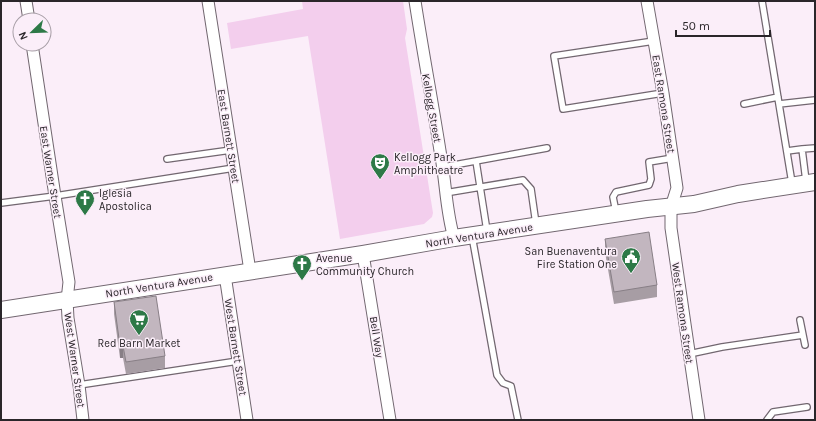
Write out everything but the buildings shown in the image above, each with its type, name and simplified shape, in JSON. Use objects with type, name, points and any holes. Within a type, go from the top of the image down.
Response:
[{"type":"main road","name":"North Ventura Avenue","points":[[1,310],[364,254],[480,234],[694,204],[738,194],[805,184]]},
{"type":"street","points":[[26,1],[28,12]]},
{"type":"street","name":"East Barnett Street","points":[[208,1],[250,271]]},
{"type":"street","name":"Kellogg Street","points":[[415,1],[443,167],[449,222],[454,238]]},
{"type":"street","name":"East Ramona Street","points":[[647,1],[663,93],[677,188],[671,207]]},
{"type":"street","name":"East Warner Street","points":[[33,52],[69,282],[67,300]]},
{"type":"street","name":"West Ramona Street","points":[[671,207],[671,228],[700,420]]},
{"type":"street","name":"Bell Way","points":[[364,254],[390,420]]},
{"type":"street","name":"West Barnett Street","points":[[225,275],[247,420]]},
{"type":"street","name":"West Warner Street","points":[[67,300],[68,318],[83,420]]},
{"type":"lane","points":[[762,1],[787,151],[805,184]]},
{"type":"lane","points":[[654,41],[554,56],[563,109],[663,93]]},
{"type":"lane","points":[[744,104],[778,97]]},
{"type":"lane","points":[[779,104],[815,100]]},
{"type":"lane","points":[[443,167],[547,148]]},
{"type":"lane","points":[[787,151],[815,148]]},
{"type":"lane","points":[[802,149],[805,184]]},
{"type":"lane","points":[[166,159],[232,150]]},
{"type":"lane","points":[[616,214],[613,197],[614,194],[616,192],[649,185],[651,179],[649,162],[672,158]]},
{"type":"lane","points":[[476,161],[480,187],[480,234],[497,375],[503,383],[511,386],[518,420]]},
{"type":"lane","points":[[1,203],[234,168]]},
{"type":"lane","points":[[445,193],[523,180],[531,189],[536,226]]},
{"type":"lane","points":[[800,320],[805,345]]},
{"type":"lane","points":[[689,354],[722,347],[803,335]]},
{"type":"lane","points":[[79,385],[238,361]]},
{"type":"lane","points":[[767,420],[773,412],[807,407]]},
{"type":"shaded area","points":[[302,1],[403,1],[407,29],[405,38],[433,213],[432,217],[424,224],[340,239],[308,36],[231,49],[227,23],[303,9]]},
{"type":"place","name":"Kellogg Park Amphitheatre","points":[[380,180]]},
{"type":"place","name":"Iglesia Apostolica","points":[[85,216]]},
{"type":"place","name":"San Buenaventura Fire Station One","points":[[631,274]]},
{"type":"place","name":"Avenue Community Church","points":[[302,281]]},
{"type":"place","name":"Red Barn Market","points":[[139,336]]}]
